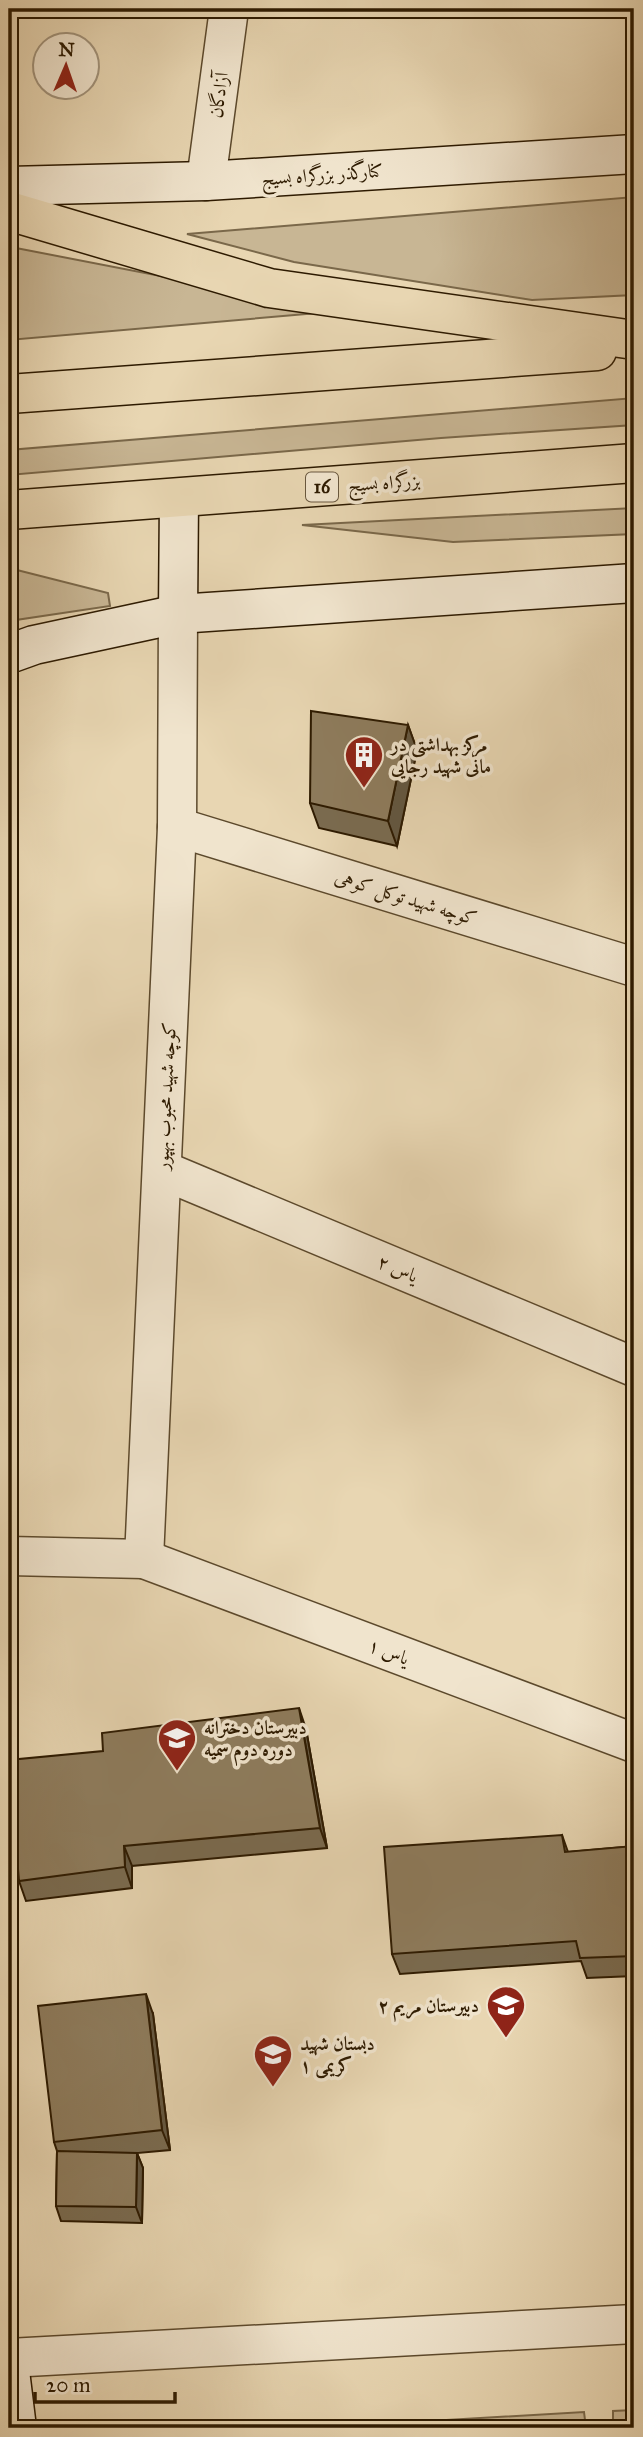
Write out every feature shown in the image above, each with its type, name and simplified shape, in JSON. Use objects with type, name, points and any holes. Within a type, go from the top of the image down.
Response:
[{"type":"highway","points":[[9,211],[269,288],[634,340]]},
{"type":"highway","points":[[9,394],[634,348]]},
{"type":"highway","name":"بزرگراه بسیج","points":[[9,510],[634,463]]},
{"type":"street","name":"آزادگان","points":[[206,181],[229,9]]},
{"type":"street","name":"کنارگذر بزرگراه بسیج","points":[[9,186],[206,181],[634,154]]},
{"type":"street","name":"کوچه شهید محبوب بهپور","points":[[144,1559],[177,827],[179,498]]},
{"type":"street","points":[[9,654],[34,645],[178,614],[634,583]]},
{"type":"street","name":"کوچه شهید توکل کوهی","points":[[177,827],[634,967]]},
{"type":"street","name":"یاس ۲","points":[[162,1170],[634,1367]]},
{"type":"street","points":[[9,1556],[144,1559]]},
{"type":"street","name":"یاس ۱","points":[[144,1559],[634,1743]]},
{"type":"street","points":[[17,2428],[9,2360],[634,2324]]},
{"type":"shaded area","points":[[634,197],[634,295],[532,300],[294,262],[187,234]]},
{"type":"shaded area","points":[[9,247],[16,248],[341,311],[9,340]]},
{"type":"shaded area","points":[[634,398],[634,425],[441,438],[9,475],[9,450]]},
{"type":"shaded area","points":[[634,508],[634,534],[453,542],[302,525]]},
{"type":"shaded area","points":[[9,568],[108,593],[110,606],[9,621]]},
{"type":"shaded area","points":[[634,2410],[634,2428],[613,2428],[613,2411]]},
{"type":"shaded area","points":[[584,2412],[586,2428],[362,2428],[362,2425]]},
{"type":"building","name":"مرکز بهداشتی در مانی شهید رجایی","points":[[311,711],[408,725],[388,821],[310,803]]},
{"type":"building","points":[[299,1708],[320,1828],[124,1846],[125,1867],[19,1881],[9,1760],[103,1751],[102,1733]]},
{"type":"building","points":[[562,1835],[565,1852],[634,1846],[634,1956],[580,1958],[576,1941],[392,1954],[384,1847]]},
{"type":"building","points":[[146,1994],[162,2130],[54,2142],[38,2006]]},
{"type":"building","points":[[57,2151],[137,2153],[136,2207],[56,2206]]},
{"type":"place","name":"مرکز بهداشتی در مانی شهید رجایی","points":[[364,789]]},
{"type":"place","name":"دبیرستان دخترانه دوره دوم سمیه","points":[[177,1772]]},
{"type":"place","name":"دبیرستان مریم ۲","points":[[506,2039]]},
{"type":"place","name":"دبستان شهید کریمی ۱","points":[[273,2088]]}]
